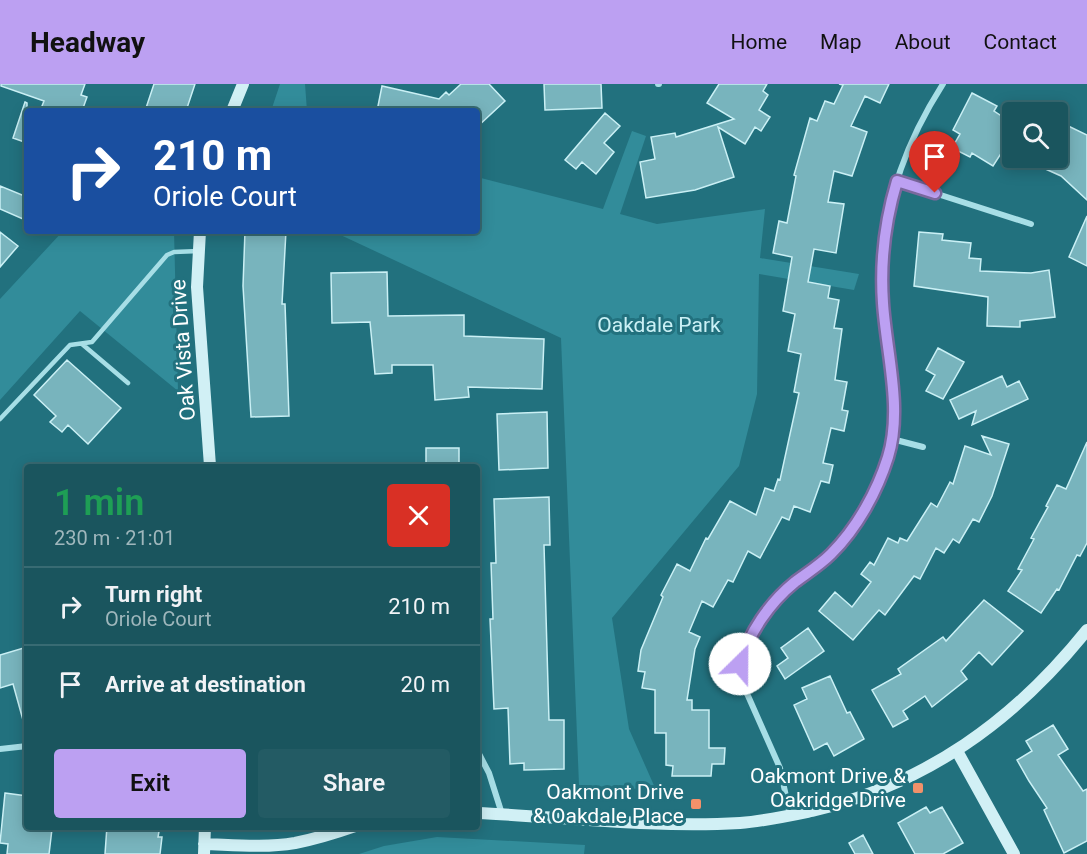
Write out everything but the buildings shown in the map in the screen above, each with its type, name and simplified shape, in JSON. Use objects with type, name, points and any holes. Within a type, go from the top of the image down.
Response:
[{"type":"street","points":[[233,108],[243,84]]},
{"type":"street","points":[[790,816],[780,768],[741,681],[740,664],[743,654],[769,608],[829,555],[852,528],[873,493],[888,455],[894,414],[883,303],[883,258],[888,215],[897,181],[913,138],[943,84]]},
{"type":"street","points":[[897,181],[1031,224]]},
{"type":"street","name":"Oak Vista Drive","points":[[200,234],[198,287],[210,464]]},
{"type":"street","points":[[892,439],[923,447]]},
{"type":"street","points":[[480,813],[697,824],[741,823],[790,816],[844,802],[915,775],[957,751],[1024,699],[1061,662],[1087,630]]},
{"type":"street","points":[[0,749],[24,746]]},
{"type":"street","points":[[957,751],[1014,854]]},
{"type":"street","points":[[480,756],[489,772],[502,814]]},
{"type":"street","points":[[205,830],[204,849],[292,843],[342,830]]},
{"type":"lane","points":[[0,419],[60,353],[70,345],[92,342],[167,255],[174,252],[199,251]]},
{"type":"lane","points":[[82,344],[128,382]]},
{"type":"green space","points":[[280,84],[305,84],[307,108],[272,108]]},
{"type":"green space","name":"Oakdale Park","points":[[632,131],[646,136],[620,214],[657,224],[765,209],[760,258],[859,274],[854,290],[759,274],[757,394],[739,466],[612,618],[629,729],[656,790],[579,785],[561,338],[338,234],[480,234],[480,178],[603,209]]},
{"type":"green space","points":[[60,234],[174,234],[178,391],[80,311],[0,400],[0,299]]},
{"type":"green space","points":[[437,837],[585,845],[584,854],[359,854],[384,846]]},
{"type":"place","name":"Oakmont Drive & Oakridge Drive","points":[[918,788]]},
{"type":"place","name":"Oakmont Drive & Oakdale Place","points":[[696,804]]},
{"type":"route","points":[[740,664],[759,623],[769,608],[795,582],[817,566],[840,544],[863,511],[882,474],[894,429],[882,284],[888,215],[897,181],[935,193]]}]
